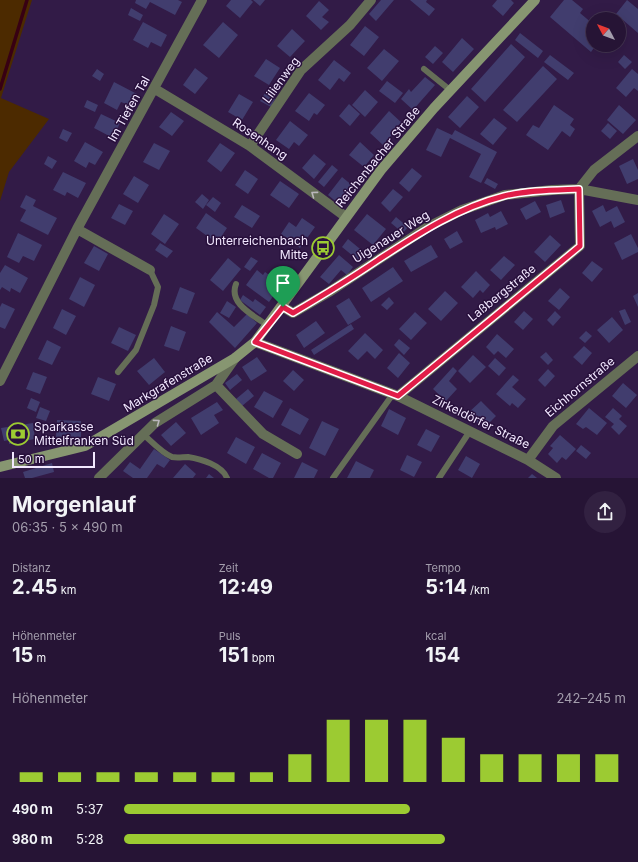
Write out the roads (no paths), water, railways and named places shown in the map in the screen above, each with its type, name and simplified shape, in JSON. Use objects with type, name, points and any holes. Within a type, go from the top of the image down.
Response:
[{"type":"main road","name":"Reichenbacher Straße","points":[[255,342],[283,307],[381,170],[450,90],[535,0]]},
{"type":"main road","name":"Markgrafenstraße","points":[[0,467],[85,446],[235,358],[255,342]]},
{"type":"street","name":"Im Tiefen Tal","points":[[0,381],[78,229],[202,0]]},
{"type":"street","name":"Lilienweg","points":[[250,146],[301,70],[350,25],[371,0]]},
{"type":"street","name":"Rosenhang","points":[[155,89],[250,146],[346,217]]},
{"type":"street","points":[[579,189],[594,170],[638,136]]},
{"type":"street","name":"Uigenauer Weg","points":[[283,307],[293,313],[329,292],[428,227],[462,210],[505,196],[552,190],[579,189],[638,200]]},
{"type":"street","name":"Laßbergstraße","points":[[395,395],[580,246],[579,189]]},
{"type":"street","points":[[78,229],[150,270]]},
{"type":"street","name":"Zirkeldörfer Straße","points":[[255,342],[395,395],[528,460],[556,478]]},
{"type":"street","name":"Eichhornstraße","points":[[528,460],[553,426],[638,356]]},
{"type":"street","points":[[99,478],[154,423],[216,385],[235,358]]},
{"type":"street","points":[[216,385],[263,434],[297,454]]},
{"type":"lane","points":[[424,68],[450,90]]},
{"type":"lane","points":[[118,372],[136,350],[154,305],[158,287],[150,270]]},
{"type":"lane","points":[[236,284],[234,297],[238,304],[268,326]]},
{"type":"lane","points":[[333,478],[395,395]]},
{"type":"lane","points":[[438,478],[470,431]]},
{"type":"lane","points":[[143,434],[173,457],[200,459],[215,466],[226,474],[227,478]]},
{"type":"waterway","points":[[0,89],[27,0]]},
{"type":"place","name":"Unterreichenbach Mitte","points":[[323,248]]},
{"type":"place","name":"Sparkasse Mittelfranken Süd","points":[[18,434]]}]
